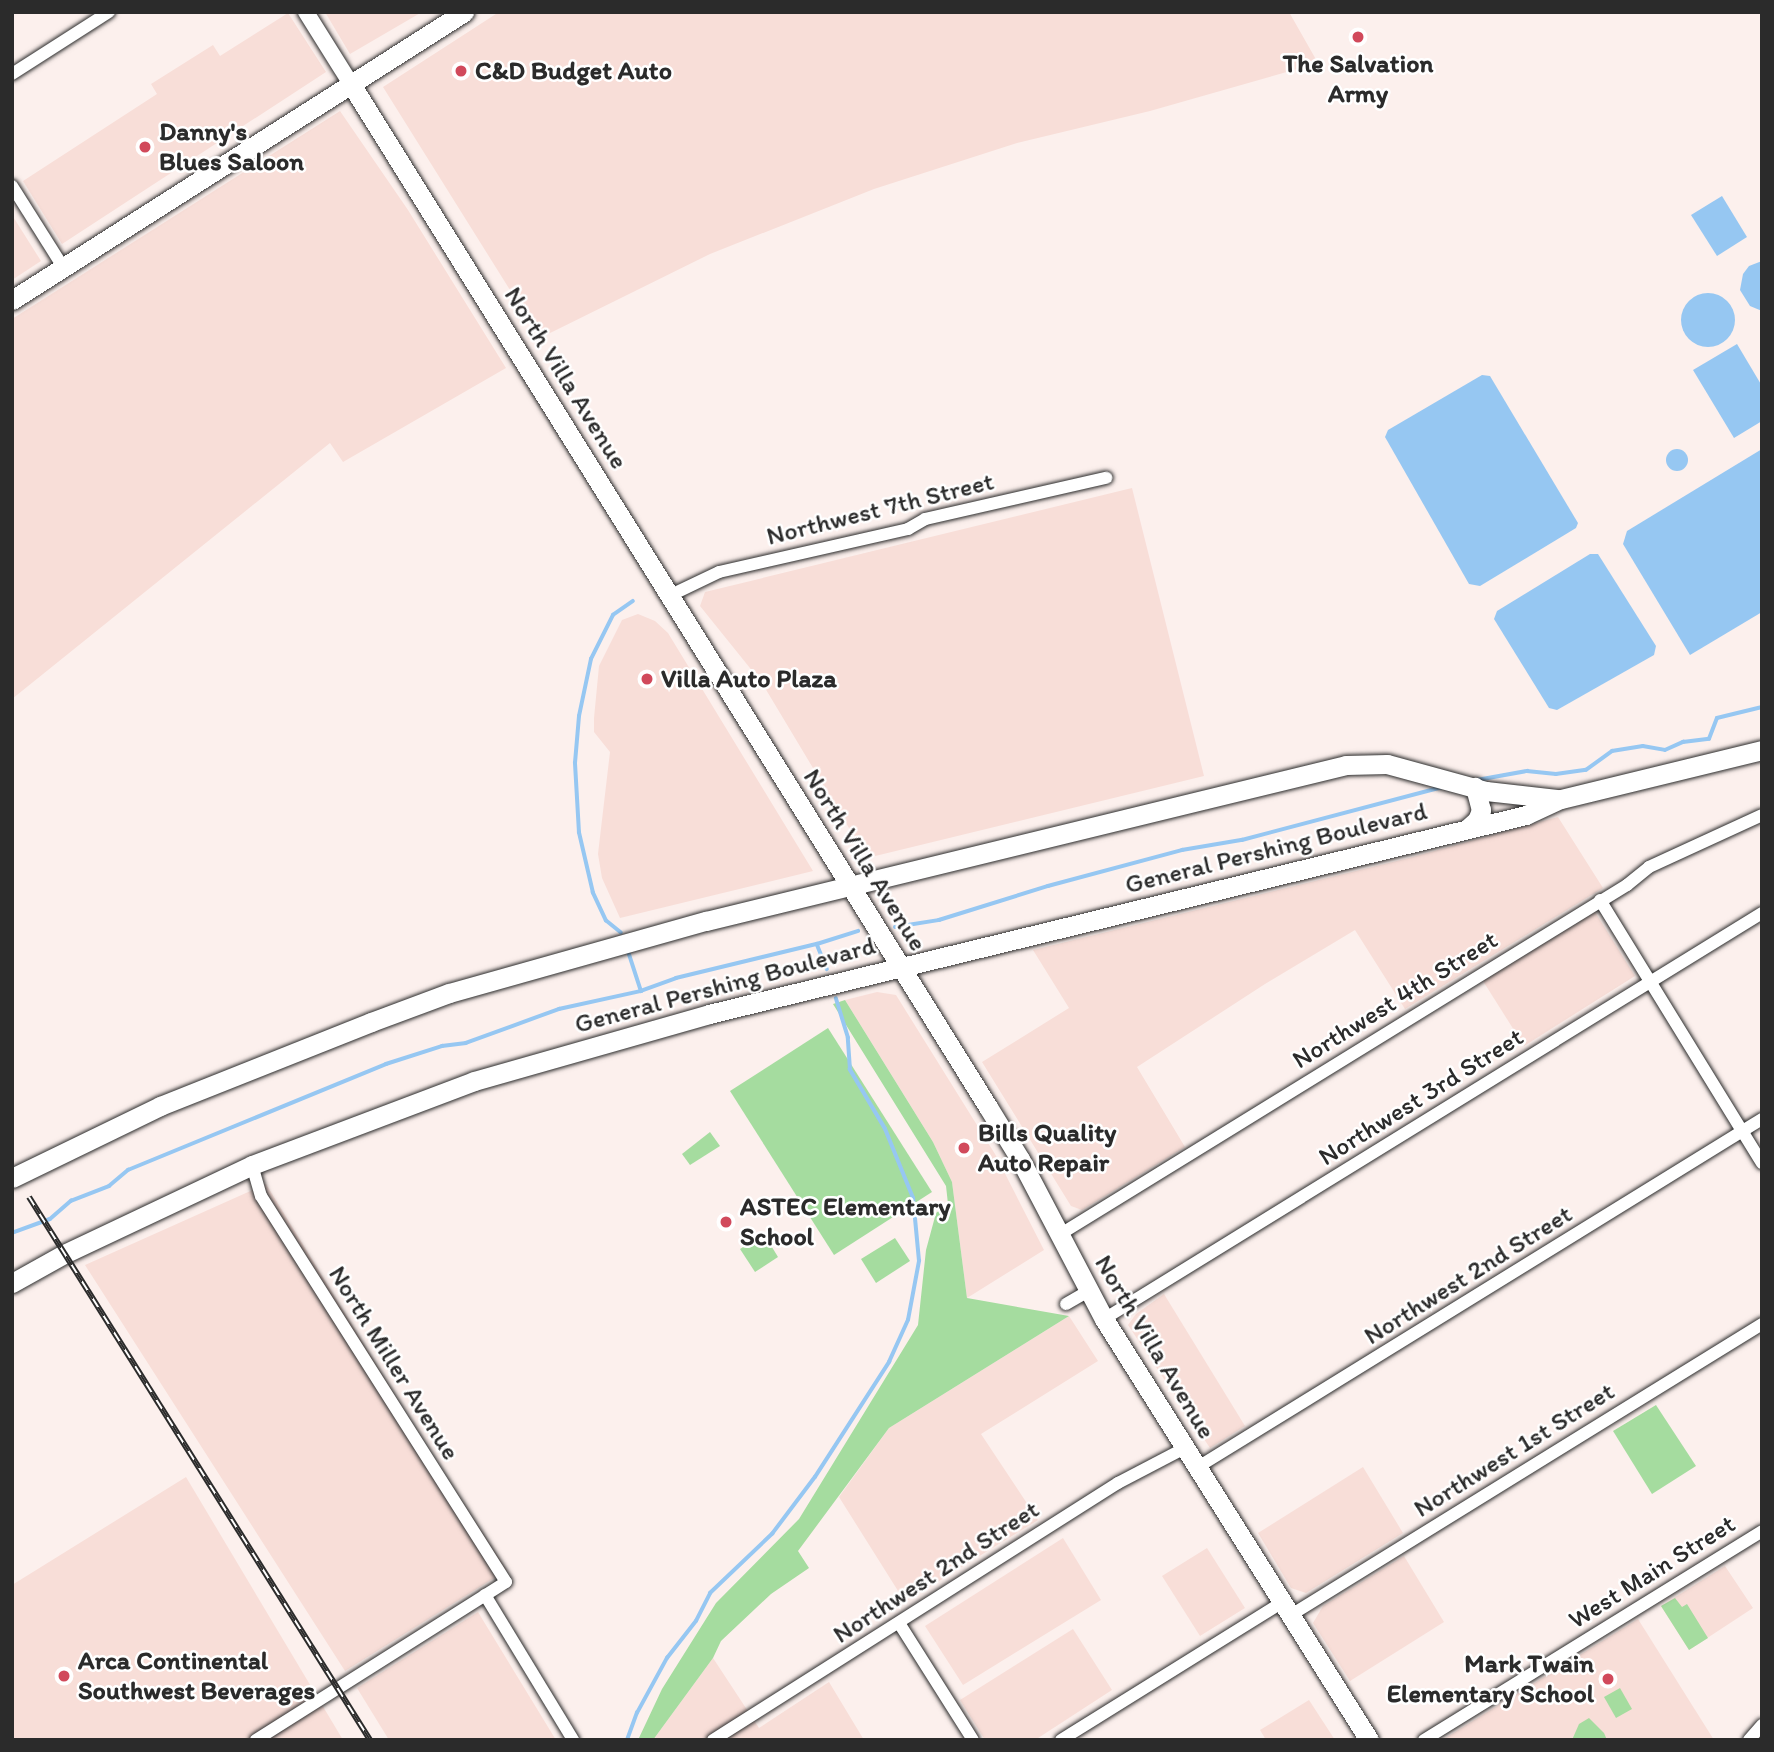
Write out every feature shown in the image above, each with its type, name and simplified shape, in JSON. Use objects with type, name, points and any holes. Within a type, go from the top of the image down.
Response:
[{"type":"main road","points":[[12,300],[464,12]]},
{"type":"main road","name":"North Villa Avenue","points":[[351,84],[1020,1159],[1087,1292],[1369,1740]]},
{"type":"main road","name":"General Pershing Boulevard","points":[[12,1283],[64,1254],[252,1165],[474,1081],[709,1014],[1525,815],[1561,799],[1762,750]]},
{"type":"main road","name":"General Pershing Boulevard","points":[[12,1178],[216,1082],[449,993],[706,920],[1346,765],[1387,764],[1500,794],[1561,799]]},
{"type":"main road","points":[[1468,828],[1477,820],[1481,810],[1475,787]]},
{"type":"street","points":[[12,74],[109,12]]},
{"type":"street","name":"North Villa Avenue","points":[[306,12],[351,84]]},
{"type":"street","points":[[12,186],[63,267]]},
{"type":"street","name":"Northwest 7th Street","points":[[671,595],[719,572],[908,529],[925,519],[1106,478]]},
{"type":"street","name":"Northwest 4th Street","points":[[1059,1235],[1649,867],[1760,821]]},
{"type":"street","points":[[1600,900],[1762,1163]]},
{"type":"street","name":"Northwest 3rd Street","points":[[1104,1319],[1762,913]]},
{"type":"street","name":"Northwest 2nd Street","points":[[1198,1467],[1762,1119]]},
{"type":"street","name":"North Miller Avenue","points":[[252,1165],[261,1196],[506,1582],[485,1595]]},
{"type":"street","points":[[1066,1304],[1087,1292]]},
{"type":"street","name":"Northwest 1st Street","points":[[1061,1740],[1762,1324]]},
{"type":"street","name":"Northwest 2nd Street","points":[[713,1740],[1118,1483],[1185,1448]]},
{"type":"street","name":"West Main Street","points":[[1424,1740],[1762,1531]]},
{"type":"street","points":[[256,1740],[485,1595],[573,1740]]},
{"type":"street","points":[[900,1623],[973,1740]]},
{"type":"street","points":[[1749,1740],[1762,1725]]},
{"type":"shaded area","points":[[325,12],[422,12],[350,54]]},
{"type":"shaded area","points":[[499,12],[1289,12],[1318,63],[1150,111],[1017,143],[874,189],[710,254],[540,338],[383,87]]},
{"type":"shaded area","points":[[288,13],[326,72],[62,244],[23,181],[157,94],[151,84],[213,45],[220,56]]},
{"type":"shaded area","points":[[340,111],[408,210],[506,368],[343,462],[330,443],[12,699],[12,319]]},
{"type":"shaded area","points":[[12,215],[41,261],[12,280]]},
{"type":"shaded area","points":[[1132,488],[1204,776],[867,858],[762,683],[700,606],[705,592]]},
{"type":"shaded area","points":[[638,614],[655,621],[668,633],[813,871],[620,918],[602,878],[598,854],[610,752],[594,732],[594,718],[599,666],[622,620]]},
{"type":"shaded area","points":[[1558,817],[1603,888],[1405,1009],[1355,930],[1265,984],[1137,1067],[1185,1147],[1082,1210],[1071,1206],[982,1062],[1069,1008],[1033,950],[1409,858]]},
{"type":"shaded area","points":[[1595,912],[1635,976],[1524,1046],[1483,981]]},
{"type":"shaded area","name":"Bills Quality Auto Repair","points":[[877,992],[896,995],[995,1154],[1044,1250],[967,1298],[952,1182],[933,1142],[845,1000]]},
{"type":"shaded area","points":[[266,1184],[423,1441],[507,1570],[345,1671],[85,1265]]},
{"type":"shaded area","points":[[1164,1294],[1245,1426],[1210,1448],[1128,1325],[1136,1314]]},
{"type":"shaded area","points":[[1069,1316],[1098,1361],[981,1434],[1038,1520],[905,1602],[839,1497],[889,1428]]},
{"type":"shaded area","points":[[1363,1467],[1403,1533],[1306,1593],[1291,1588],[1258,1533]]},
{"type":"shaded area","points":[[186,1477],[343,1740],[12,1740],[12,1585]]},
{"type":"shaded area","points":[[1063,1538],[1101,1600],[963,1685],[925,1626]]},
{"type":"shaded area","points":[[1207,1548],[1245,1608],[1200,1636],[1162,1576]]},
{"type":"shaded area","points":[[1404,1556],[1444,1622],[1350,1681],[1313,1623],[1323,1606]]},
{"type":"shaded area","points":[[1725,1566],[1753,1608],[1689,1650],[1661,1606]]},
{"type":"shaded area","points":[[478,1612],[556,1740],[389,1740],[357,1688]]},
{"type":"shaded area","name":"Mark Twain Elementary School","points":[[1638,1619],[1714,1740],[1442,1740]]},
{"type":"shaded area","points":[[1073,1629],[1112,1690],[1035,1740],[985,1740],[960,1700]]},
{"type":"shaded area","points":[[713,1658],[759,1728],[829,1682],[864,1740],[653,1740]]},
{"type":"shaded area","points":[[1309,1700],[1335,1740],[1266,1740],[1260,1730]]},
{"type":"green space","points":[[845,1000],[933,1142],[952,1182],[967,1298],[1069,1316],[889,1428],[798,1551],[809,1568],[771,1594],[721,1641],[713,1658],[653,1740],[638,1740],[662,1689],[716,1603],[799,1519],[918,1325],[926,1250],[936,1213],[948,1204],[946,1186],[833,1004]]},
{"type":"green space","points":[[828,1028],[932,1192],[834,1255],[730,1091]]},
{"type":"green space","points":[[710,1132],[720,1146],[690,1165],[682,1154]]},
{"type":"green space","points":[[764,1234],[778,1257],[755,1272],[740,1249]]},
{"type":"green space","points":[[895,1238],[910,1261],[876,1283],[861,1259]]},
{"type":"green space","points":[[1656,1405],[1696,1466],[1652,1494],[1613,1431]]},
{"type":"green space","points":[[1675,1598],[1682,1607],[1687,1604],[1708,1638],[1689,1650],[1661,1606]]},
{"type":"green space","points":[[1620,1688],[1632,1709],[1616,1718],[1604,1697]]},
{"type":"green space","points":[[1589,1718],[1604,1733],[1607,1740],[1572,1740],[1579,1724]]},
{"type":"water","points":[[1722,196],[1747,237],[1717,256],[1691,215]]},
{"type":"water","points":[[1762,261],[1762,311],[1750,306],[1740,290],[1743,274],[1749,266]]},
{"type":"water","points":[[1708,293],[1727,301],[1735,320],[1727,339],[1708,347],[1689,339],[1681,320],[1689,301]]},
{"type":"water","points":[[1737,344],[1762,386],[1762,421],[1734,438],[1693,370]]},
{"type":"water","points":[[1482,375],[1490,376],[1578,523],[1576,528],[1480,586],[1469,584],[1385,437],[1388,430]]},
{"type":"water","points":[[1673,449],[1681,449],[1688,456],[1688,464],[1681,471],[1673,471],[1666,464],[1666,456]]},
{"type":"water","points":[[1762,449],[1762,612],[1690,655],[1623,544],[1627,531]]},
{"type":"water","points":[[1590,554],[1598,554],[1656,646],[1654,655],[1557,710],[1549,708],[1494,619],[1497,611]]},
{"type":"waterway","points":[[621,933],[606,921],[593,893],[579,833],[575,763],[579,716],[591,659],[613,615],[633,601]]},
{"type":"waterway","points":[[1477,780],[1527,771],[1556,774],[1586,770],[1612,751],[1643,746],[1665,750],[1683,742],[1709,739],[1717,718],[1762,707]]},
{"type":"waterway","points":[[895,927],[939,920],[1048,886],[1182,850],[1242,840],[1442,787]]},
{"type":"waterway","points":[[12,1233],[50,1219],[71,1201],[109,1186],[128,1170],[386,1064],[442,1046],[466,1043],[559,1009],[641,991],[676,978],[817,944],[858,931]]},
{"type":"waterway","points":[[817,944],[827,969]]},
{"type":"waterway","points":[[629,953],[641,991]]},
{"type":"waterway","points":[[627,1740],[637,1713],[667,1658],[696,1621],[710,1593],[772,1534],[815,1477],[889,1362],[908,1320],[919,1261],[913,1198],[885,1129],[850,1070],[848,1038],[836,999]]},
{"type":"railway","points":[[29,1197],[370,1740]]},
{"type":"place","name":"The Salvation Army","points":[[1358,37]]},
{"type":"place","name":"C&D Budget Auto","points":[[461,71]]},
{"type":"place","name":"Danny's Blues Saloon","points":[[145,147]]},
{"type":"place","name":"Villa Auto Plaza","points":[[647,679]]},
{"type":"place","name":"Bills Quality Auto Repair","points":[[964,1148]]},
{"type":"place","name":"ASTEC Elementary School","points":[[726,1222]]},
{"type":"place","name":"Arca Continental Southwest Beverages","points":[[64,1676]]},
{"type":"place","name":"Mark Twain Elementary School","points":[[1608,1679]]}]
